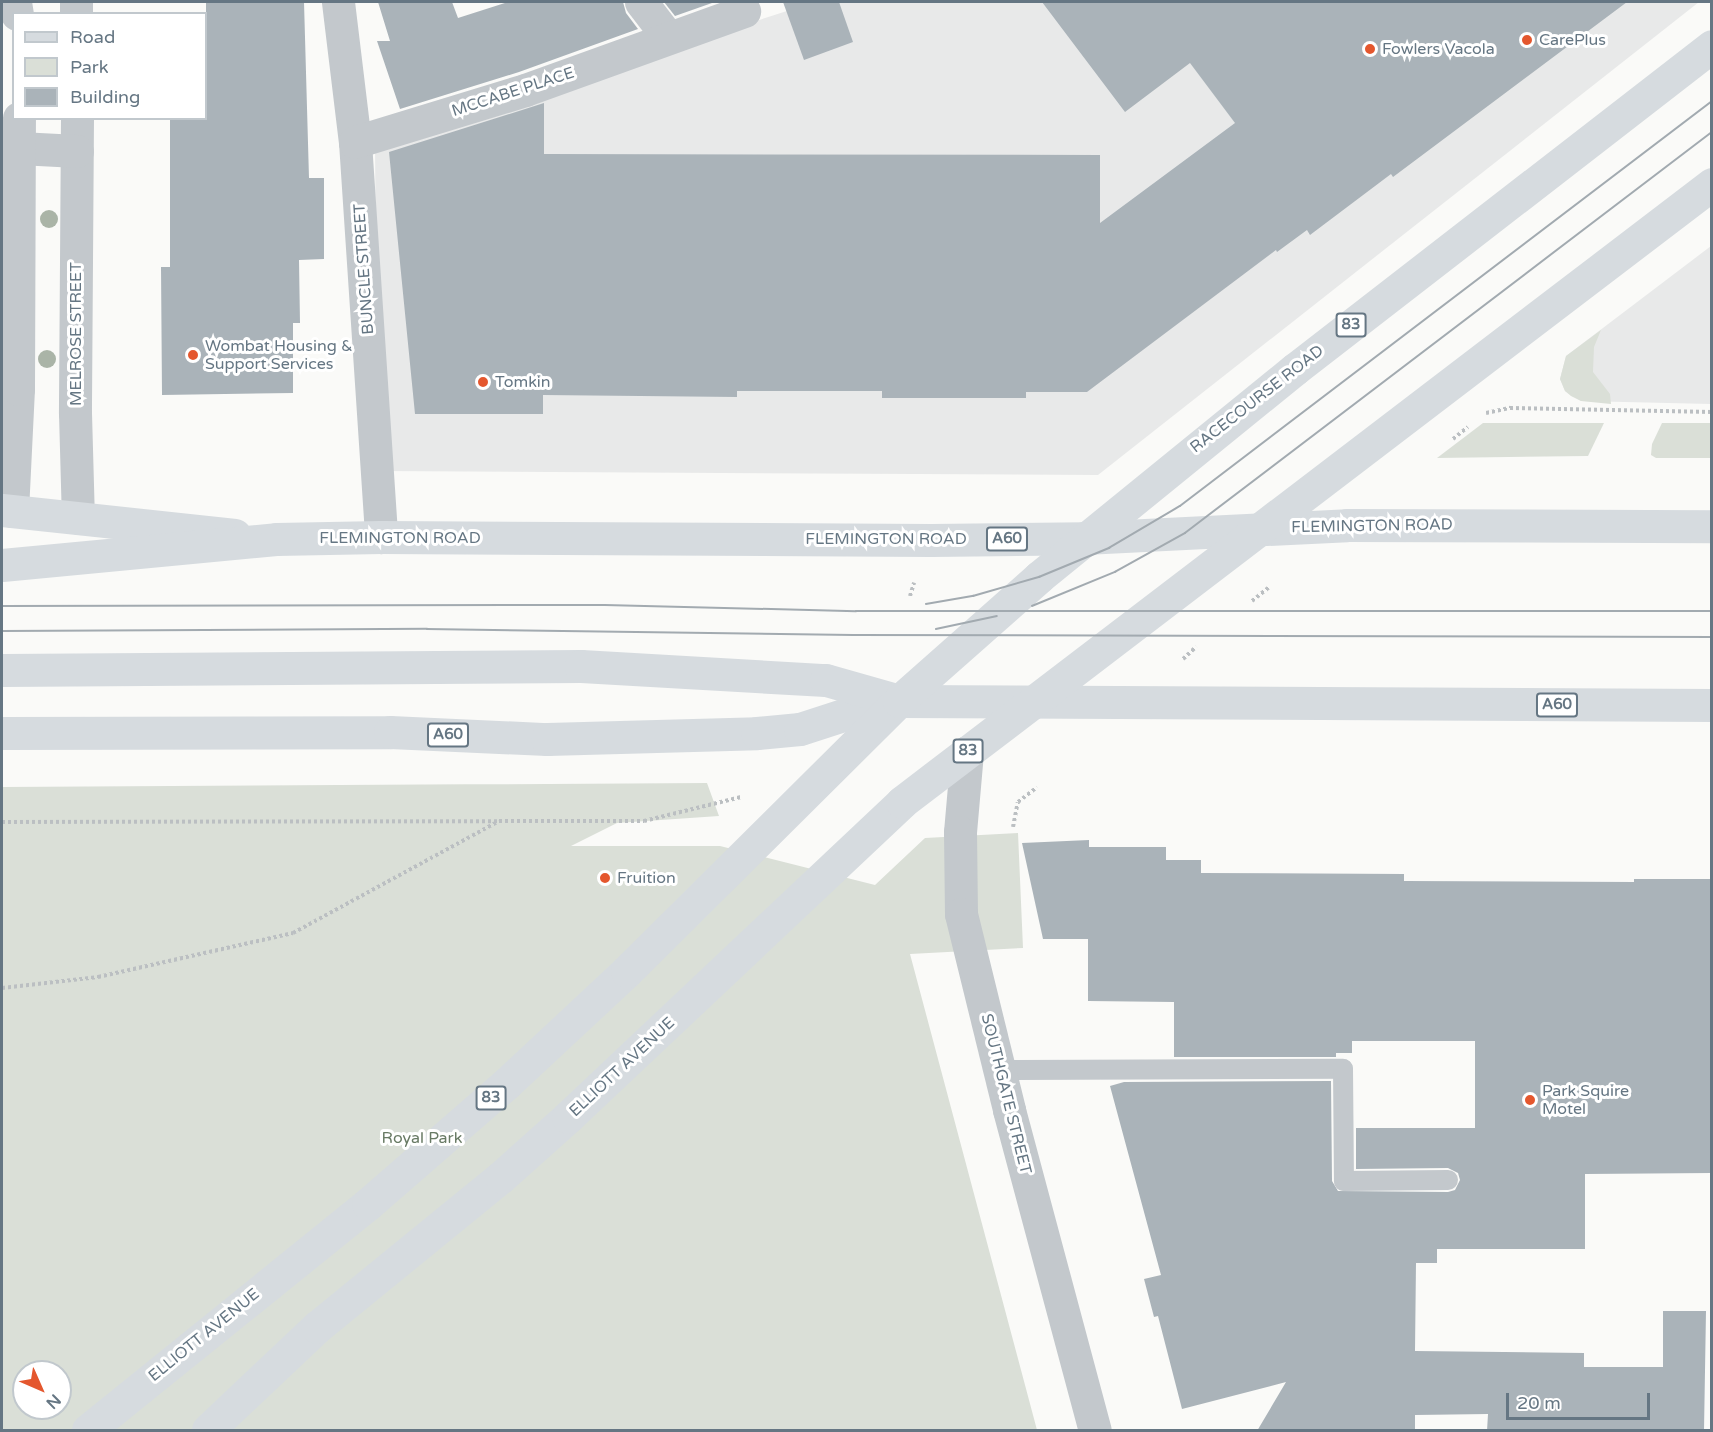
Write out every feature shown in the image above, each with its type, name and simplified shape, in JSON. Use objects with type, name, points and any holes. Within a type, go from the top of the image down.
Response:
[{"type":"main road","name":"RACECOURSE ROAD","points":[[894,700],[1084,538],[1295,369],[1712,46]]},
{"type":"main road","name":"83","points":[[1034,701],[1712,184]]},
{"type":"main road","name":"FLEMINGTON ROAD","points":[[7,511],[276,539]]},
{"type":"main road","name":"FLEMINGTON ROAD","points":[[2,565],[276,539],[381,537],[931,540],[1084,538],[1347,525],[1712,526]]},
{"type":"main road","name":"A60","points":[[2,670],[580,666],[826,680],[894,700],[1712,705]]},
{"type":"main road","name":"A60","points":[[2,733],[390,732],[547,739],[758,733],[800,729],[894,700]]},
{"type":"main road","name":"ELLIOTT AVENUE","points":[[88,1431],[368,1204],[507,1083],[627,971],[894,700]]},
{"type":"main road","name":"ELLIOTT AVENUE","points":[[208,1431],[318,1327],[501,1177],[663,1030],[902,802],[1034,701]]},
{"type":"street","name":"BUNCLE STREET","points":[[338,2],[355,142],[381,537]]},
{"type":"street","points":[[641,2],[668,37]]},
{"type":"street","name":"MCCABE PLACE","points":[[355,142],[525,90],[744,11]]},
{"type":"street","name":"MELROSE STREET","points":[[77,120],[75,413],[78,518]]},
{"type":"street","points":[[7,511],[18,388],[19,133],[77,151]]},
{"type":"street","name":"SOUTHGATE STREET","points":[[967,752],[960,832],[959,902],[999,1070],[1095,1431]]},
{"type":"lane","points":[[999,1070],[1343,1070],[1344,1181],[1448,1180]]},
{"type":"path","points":[[1486,413],[1510,408],[1712,412]]},
{"type":"path","points":[[910,596],[914,581]]},
{"type":"path","points":[[1252,601],[1269,587]]},
{"type":"path","points":[[1183,659],[1196,647]]},
{"type":"path","points":[[1013,827],[1018,802],[1037,787]]},
{"type":"path","points":[[2,822],[644,821],[736,797]]},
{"type":"path","points":[[2,988],[98,977],[293,933],[499,822]]},
{"type":"shaded area","points":[[815,2],[1699,2],[1098,475],[380,471],[377,398],[375,144]]},
{"type":"shaded area","points":[[1711,246],[1711,404],[1581,401],[1565,391],[1560,379],[1566,356]]},
{"type":"green space","points":[[1601,330],[1594,347],[1593,372],[1610,394],[1611,404],[1581,401],[1565,391],[1560,379],[1566,356]]},
{"type":"green space","points":[[1483,423],[1604,423],[1588,456],[1437,458]]},
{"type":"green space","points":[[1662,423],[1711,423],[1711,458],[1656,458],[1651,455],[1652,444]]},
{"type":"green space","name":"Royal Park","points":[[707,783],[719,816],[617,823],[571,846],[720,846],[875,885],[925,838],[1018,833],[1023,948],[910,954],[1037,1430],[2,1430],[2,787]]},
{"type":"building","points":[[206,2],[304,2],[309,178],[324,178],[324,259],[299,260],[300,323],[293,323],[293,393],[162,395],[161,267],[170,267],[170,120],[207,120]]},
{"type":"building","points":[[378,2],[452,2],[458,18],[508,2],[623,2],[626,13],[638,29],[519,72],[400,109],[377,41],[390,41]]},
{"type":"building","points":[[664,2],[711,2],[712,3],[675,16]]},
{"type":"building","points":[[783,2],[839,2],[853,42],[804,60]]},
{"type":"building","points":[[1042,2],[1627,2],[1393,177],[1391,174],[1310,235],[1307,230],[1277,252],[1276,250],[1087,392],[1026,392],[1026,398],[882,398],[882,391],[737,391],[737,397],[543,395],[543,414],[415,414],[389,152],[544,103],[544,154],[1100,155],[1100,223],[1235,123],[1190,63],[1125,112]]},
{"type":"building","points":[[1089,840],[1089,847],[1166,847],[1166,860],[1201,860],[1201,873],[1404,874],[1404,881],[1634,882],[1634,879],[1712,879],[1712,1173],[1585,1174],[1585,1249],[1437,1249],[1437,1263],[1416,1263],[1415,1351],[1584,1353],[1584,1367],[1663,1367],[1663,1311],[1706,1311],[1704,1431],[1487,1431],[1488,1414],[1415,1415],[1415,1431],[1257,1431],[1286,1382],[1182,1409],[1158,1316],[1154,1317],[1144,1279],[1161,1275],[1110,1086],[1124,1082],[1331,1081],[1332,1181],[1338,1191],[1448,1192],[1455,1190],[1460,1180],[1458,1173],[1448,1168],[1356,1169],[1356,1128],[1475,1128],[1475,1041],[1352,1041],[1352,1053],[1336,1053],[1336,1057],[1174,1057],[1174,1002],[1088,1001],[1088,939],[1043,939],[1022,843]]},
{"type":"tram line","points":[[926,604],[973,596],[1039,577],[1109,548],[1180,506],[1712,101]]},
{"type":"tram line","points":[[1032,606],[1115,572],[1185,533],[1712,132]]},
{"type":"tram line","points":[[2,606],[605,605],[856,611],[1712,611]]},
{"type":"tram line","points":[[936,629],[997,616]]},
{"type":"tram line","points":[[2,631],[427,629],[853,635],[1712,637]]},
{"type":"place","name":"CarePlus","points":[[1527,40]]},
{"type":"place","name":"Fowlers Vacola","points":[[1370,49]]},
{"type":"place","name":"Wombat Housing & Support Services","points":[[193,355]]},
{"type":"place","name":"Tomkin","points":[[483,382]]},
{"type":"place","name":"Fruition","points":[[605,878]]},
{"type":"place","name":"Park Squire Motel","points":[[1530,1100]]}]
